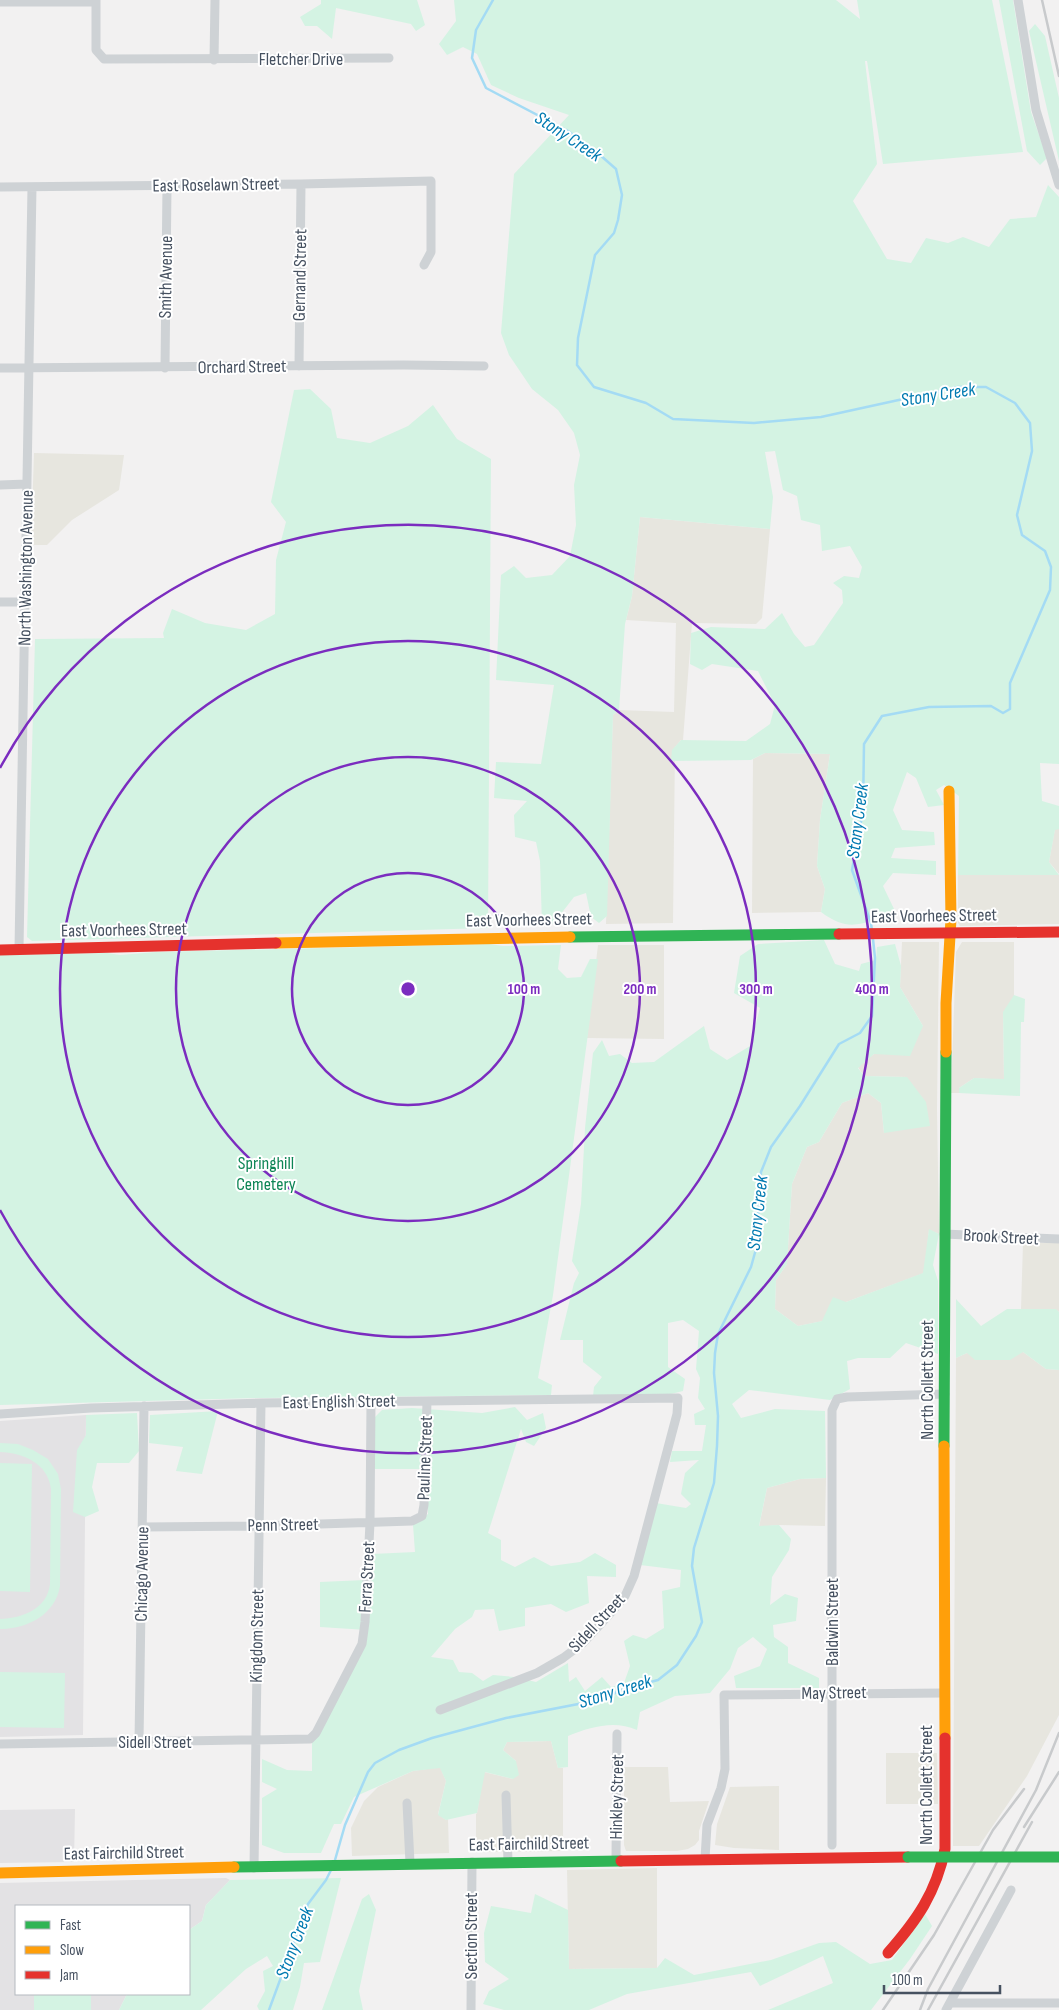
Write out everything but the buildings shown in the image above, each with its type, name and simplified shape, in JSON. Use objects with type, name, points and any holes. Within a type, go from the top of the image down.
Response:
[{"type":"street","points":[[214,60],[215,0]]},
{"type":"street","points":[[1018,0],[1036,110],[1059,185]]},
{"type":"street","points":[[0,2],[96,1]]},
{"type":"street","name":"Fletcher Drive","points":[[96,1],[96,50],[104,59],[389,58]]},
{"type":"street","name":"East Roselawn Street","points":[[0,187],[431,181],[431,252],[424,265]]},
{"type":"street","name":"Gernand Street","points":[[299,366],[301,184]]},
{"type":"street","name":"Smith Avenue","points":[[165,368],[167,186]]},
{"type":"street","name":"North Washington Avenue","points":[[19,949],[32,187]]},
{"type":"street","name":"Orchard Street","points":[[0,368],[484,366]]},
{"type":"street","points":[[0,485],[27,484]]},
{"type":"street","points":[[0,602],[25,602]]},
{"type":"street","name":"North Collett Street","points":[[888,1953],[932,1895],[942,1868],[944,1849],[944,1234],[946,1002],[950,933],[949,791]]},
{"type":"street","name":"East Voorhees Street","points":[[0,950],[508,938],[1059,932]]},
{"type":"street","name":"Brook Street","points":[[944,1234],[1059,1239]]},
{"type":"street","name":"Baldwin Street","points":[[832,1845],[832,1410],[837,1400],[847,1397],[945,1394]]},
{"type":"street","name":"East English Street","points":[[0,1414],[144,1406],[260,1403],[678,1398]]},
{"type":"street","name":"Sidell Street","points":[[440,1710],[537,1672],[563,1658],[583,1643],[625,1596],[634,1576],[649,1520],[677,1414],[678,1398]]},
{"type":"street","name":"Pauline Street","points":[[422,1516],[424,1506],[427,1400]]},
{"type":"street","name":"Ferra Street","points":[[310,1739],[316,1733],[362,1644],[365,1622],[370,1524],[371,1402]]},
{"type":"street","name":"Kingdom Street","points":[[254,1868],[260,1403]]},
{"type":"street","name":"Chicago Avenue","points":[[139,1742],[144,1406]]},
{"type":"street","name":"Penn Street","points":[[143,1526],[370,1524],[412,1521],[422,1516]]},
{"type":"street","name":"May Street","points":[[705,1859],[707,1825],[721,1788],[725,1769],[724,1695],[943,1693]]},
{"type":"street","name":"Hinkley Street","points":[[616,1860],[617,1734]]},
{"type":"street","name":"Sidell Street","points":[[0,1744],[310,1739]]},
{"type":"street","points":[[506,1795],[508,1862]]},
{"type":"street","points":[[407,1803],[410,1863]]},
{"type":"street","name":"East Fairchild Street","points":[[0,1873],[472,1862],[1059,1857]]},
{"type":"street","name":"Section Street","points":[[471,2010],[472,1862]]},
{"type":"street","points":[[1010,1890],[948,2007],[1059,2003]]},
{"type":"shaded area","points":[[34,453],[124,455],[119,490],[72,520],[47,545],[31,545]]},
{"type":"shaded area","points":[[640,517],[770,529],[762,618],[756,624],[692,623],[683,740],[675,747],[673,923],[606,924],[613,715],[619,710],[674,712],[676,623],[626,620],[632,596]]},
{"type":"shaded area","points":[[765,753],[830,754],[820,820],[817,866],[825,889],[821,912],[752,913],[753,759]]},
{"type":"shaded area","points":[[1055,829],[1059,829],[1059,874],[1049,862]]},
{"type":"shaded area","points":[[958,875],[1059,875],[1059,924],[960,926],[958,923]]},
{"type":"shaded area","points":[[902,942],[939,942],[937,1110],[939,1234],[929,1230],[924,1273],[846,1302],[823,1321],[798,1326],[775,1309],[776,1280],[787,1264],[792,1184],[807,1147],[819,1142],[842,1103],[868,1093],[881,1103],[884,1133],[907,1077],[864,1076],[858,1067],[874,1054],[923,1026],[900,987]]},
{"type":"shaded area","points":[[962,942],[1014,942],[1014,1001],[1003,1013],[1004,1080],[974,1078],[959,1088],[959,1093],[951,1093],[956,952]]},
{"type":"shaded area","points":[[598,945],[664,945],[664,1039],[587,1038]]},
{"type":"shaded area","points":[[1023,1243],[1059,1243],[1059,1312],[1055,1309],[1021,1309]]},
{"type":"shaded area","points":[[1023,1352],[1046,1369],[1059,1370],[1059,1715],[1027,1776],[979,1846],[953,1846],[956,1358],[967,1353]]},
{"type":"shaded area","points":[[86,1415],[83,1735],[0,1737],[0,1421]]},
{"type":"shaded area","points":[[826,1478],[825,1526],[779,1525],[759,1527],[767,1488],[800,1479]]},
{"type":"shaded area","points":[[551,1741],[558,1768],[563,1768],[563,1851],[476,1852],[476,1814],[484,1772],[513,1779],[516,1761],[503,1750],[507,1742]]},
{"type":"shaded area","points":[[886,1753],[937,1753],[938,1804],[886,1804]]},
{"type":"shaded area","points":[[440,1767],[446,1781],[438,1814],[446,1820],[448,1819],[449,1853],[352,1856],[351,1828],[364,1801],[378,1787],[413,1771]]},
{"type":"shaded area","points":[[624,1767],[668,1767],[670,1802],[709,1801],[699,1831],[699,1840],[695,1845],[688,1849],[677,1851],[626,1851],[624,1845]]},
{"type":"shaded area","points":[[779,1786],[779,1850],[734,1848],[715,1845],[717,1824],[730,1787]]},
{"type":"shaded area","points":[[75,1809],[74,1862],[0,1863],[0,1810]]},
{"type":"shaded area","points":[[657,1868],[657,1968],[569,1969],[567,1870]]},
{"type":"shaded area","points":[[226,1878],[230,1880],[206,1905],[202,1921],[190,1929],[190,1905],[15,1905],[15,1995],[126,1995],[119,2010],[0,2010],[0,1883]]},
{"type":"green space","points":[[321,0],[417,0],[425,25],[416,31],[411,24],[336,8],[332,39],[317,26],[305,26],[300,17],[321,4]]},
{"type":"green space","points":[[454,0],[836,0],[860,19],[857,0],[992,0],[1023,152],[883,164],[867,61],[865,61],[877,164],[853,201],[887,259],[911,263],[926,238],[948,243],[963,237],[989,247],[1010,219],[1036,217],[1048,185],[1059,197],[1059,764],[1040,763],[1042,801],[1059,806],[1059,829],[1055,830],[1049,862],[1059,875],[958,875],[959,796],[944,785],[936,790],[944,805],[928,807],[916,778],[907,772],[893,810],[902,830],[934,832],[935,845],[895,848],[891,858],[936,861],[936,875],[893,873],[883,886],[895,911],[858,924],[849,925],[841,923],[821,912],[825,889],[817,866],[820,820],[830,754],[765,753],[751,760],[671,761],[672,750],[681,740],[746,741],[770,724],[775,705],[758,671],[712,664],[702,670],[690,664],[691,633],[711,627],[765,629],[782,613],[794,634],[805,647],[814,645],[843,603],[842,590],[833,583],[844,576],[859,578],[862,567],[850,546],[822,551],[820,525],[801,520],[797,496],[783,490],[775,451],[765,452],[773,497],[770,529],[640,517],[632,596],[625,624],[619,710],[613,715],[607,916],[599,923],[591,917],[586,893],[574,897],[553,924],[542,925],[540,861],[536,842],[515,837],[514,815],[527,801],[494,798],[496,762],[541,764],[554,685],[496,680],[501,575],[514,566],[526,578],[552,575],[570,556],[576,525],[574,485],[580,455],[574,433],[558,410],[532,389],[509,355],[501,333],[514,174],[569,115],[519,98],[491,85],[477,54],[463,47],[447,55],[439,44],[456,21]]},
{"type":"green space","points":[[999,0],[1013,0],[1031,112],[1047,158],[1040,165],[1027,151]]},
{"type":"green space","points":[[1035,24],[1045,36],[1059,98],[1059,161],[1029,31]]},
{"type":"green space","points":[[310,389],[331,409],[337,438],[370,443],[408,426],[433,405],[457,439],[491,459],[488,928],[32,941],[27,937],[35,639],[164,638],[163,633],[172,609],[205,623],[246,630],[275,614],[276,560],[286,522],[271,502],[294,390]]},
{"type":"green space","points":[[824,940],[835,964],[859,971],[861,964],[876,960],[877,947],[895,944],[901,966],[900,987],[923,1026],[910,1056],[874,1054],[858,1068],[864,1076],[907,1077],[926,1102],[930,1126],[884,1133],[881,1103],[868,1093],[842,1103],[819,1142],[807,1147],[792,1184],[787,1264],[776,1280],[775,1309],[798,1326],[822,1321],[833,1297],[846,1302],[923,1273],[929,1229],[939,1234],[933,1265],[938,1281],[938,1354],[906,1343],[890,1358],[858,1358],[847,1361],[850,1389],[830,1400],[749,1390],[732,1404],[741,1418],[775,1409],[825,1411],[826,1478],[800,1479],[767,1488],[759,1526],[779,1525],[791,1539],[789,1550],[772,1577],[770,1605],[785,1594],[798,1598],[796,1621],[773,1625],[774,1637],[788,1647],[788,1663],[819,1678],[819,1688],[736,1688],[734,1676],[760,1666],[767,1649],[753,1637],[738,1648],[730,1669],[710,1693],[675,1696],[640,1712],[637,1730],[620,1725],[611,1725],[585,1730],[568,1736],[568,1767],[558,1768],[551,1741],[507,1742],[503,1750],[516,1761],[519,1775],[513,1779],[485,1772],[477,1813],[446,1820],[438,1815],[446,1781],[440,1768],[413,1771],[354,1797],[341,1824],[334,1824],[321,1853],[284,1853],[262,1845],[262,1798],[277,1789],[262,1782],[262,1759],[287,1770],[312,1771],[312,1741],[360,1657],[367,1630],[320,1627],[320,1582],[365,1580],[372,1554],[415,1552],[413,1525],[428,1514],[428,1469],[373,1469],[374,1418],[382,1410],[412,1408],[482,1413],[515,1407],[527,1420],[543,1413],[546,1428],[534,1446],[526,1442],[521,1429],[488,1533],[501,1540],[501,1560],[515,1567],[534,1557],[551,1566],[580,1562],[595,1553],[616,1565],[616,1577],[587,1576],[589,1603],[566,1612],[551,1604],[525,1608],[525,1626],[499,1631],[494,1609],[475,1610],[472,1617],[455,1629],[431,1657],[453,1660],[459,1672],[472,1673],[483,1681],[493,1675],[536,1682],[568,1663],[569,1682],[576,1677],[585,1691],[602,1677],[611,1687],[624,1683],[630,1666],[624,1641],[633,1635],[646,1639],[664,1628],[662,1591],[680,1587],[681,1570],[640,1565],[656,1503],[686,1508],[691,1504],[681,1494],[685,1473],[699,1460],[670,1462],[672,1451],[702,1451],[706,1425],[695,1425],[694,1414],[705,1409],[698,1398],[700,1378],[696,1369],[699,1331],[683,1320],[668,1323],[668,1367],[685,1379],[683,1391],[667,1395],[593,1396],[594,1387],[602,1377],[583,1362],[583,1340],[560,1340],[574,1283],[579,1273],[572,1261],[581,1204],[585,1128],[593,1053],[602,1040],[609,1056],[620,1054],[632,1063],[654,1062],[704,1026],[710,1049],[727,1060],[750,1046],[760,1008],[734,993],[740,956],[758,944]]},
{"type":"green space","name":"Springhill Cemetery","points":[[489,944],[503,946],[561,945],[558,969],[567,978],[581,977],[590,959],[598,959],[553,1295],[538,1378],[552,1385],[551,1395],[260,1398],[0,1405],[0,955],[107,953],[120,955],[156,952]]},
{"type":"green space","points":[[1014,995],[1025,999],[1024,1022],[1021,1022],[1020,1096],[959,1093],[959,1088],[974,1078],[1004,1079],[1003,1012]]},
{"type":"green space","points":[[956,1299],[981,1326],[1007,1309],[1056,1309],[1059,1312],[1059,1370],[1046,1369],[1023,1352],[1010,1360],[975,1360],[967,1353],[956,1358]]},
{"type":"green space","points":[[218,1411],[202,1474],[176,1471],[183,1447],[149,1443],[150,1415]]},
{"type":"green space","points":[[137,1413],[139,1451],[129,1463],[97,1463],[92,1487],[99,1511],[85,1517],[73,1512],[77,1450],[86,1435],[86,1415]]},
{"type":"green space","points":[[0,1443],[18,1444],[48,1459],[58,1474],[61,1489],[60,1586],[57,1596],[52,1605],[39,1618],[21,1626],[2,1629],[0,1629],[0,1619],[25,1614],[39,1606],[48,1593],[50,1584],[51,1489],[49,1480],[40,1466],[25,1457],[0,1452]]},
{"type":"green space","points":[[0,1463],[32,1464],[30,1592],[0,1591]]},
{"type":"green space","points":[[0,1672],[65,1673],[64,1728],[0,1727]]},
{"type":"green space","points":[[341,1878],[320,1962],[304,1963],[300,1987],[293,2010],[259,2010],[257,2006],[265,1991],[263,1971],[273,1966],[267,1956],[246,1969],[201,2010],[119,2010],[126,1995],[190,1995],[190,1929],[202,1921],[206,1905],[230,1880]]},
{"type":"green space","points":[[369,1894],[376,1910],[359,1991],[363,2010],[322,2010],[362,1899]]},
{"type":"green space","points":[[535,1894],[568,1910],[569,1969],[657,1968],[665,1958],[694,1975],[771,1960],[819,1943],[836,1942],[870,1964],[892,1960],[925,1914],[932,1926],[910,1959],[871,2010],[768,2010],[833,1983],[823,1956],[760,1986],[751,1972],[627,1994],[589,2010],[504,2010],[483,2004],[489,1991],[509,1979],[485,1962],[484,1933],[491,1906],[531,1913]]},
{"type":"green space","points":[[34,1995],[91,1995],[91,2010],[34,2010]]},
{"type":"waterway","name":"Stony Creek","points":[[493,0],[476,30],[472,58],[486,88],[568,131],[616,169],[622,195],[618,220],[614,233],[595,255],[578,338],[577,365],[594,387],[646,403],[673,419],[754,423],[821,417],[958,387],[986,387],[1015,403],[1030,423],[1032,451],[1017,515],[1022,535],[1045,551],[1051,567],[1050,590],[1010,683],[1010,709],[1003,713],[991,706],[929,707],[882,716],[864,744],[863,811],[852,870],[871,923],[872,931]]},
{"type":"waterway","name":"Stony Creek","points":[[335,1860],[345,1825],[368,1772],[375,1763],[399,1750],[432,1738],[506,1718],[599,1700],[624,1689],[658,1680],[677,1665],[696,1636],[702,1622],[692,1566],[694,1548],[714,1483],[718,1416],[714,1373],[718,1334],[751,1267],[756,1249],[761,1172],[771,1147],[800,1106],[839,1044],[860,1033],[872,1016],[875,958],[873,939]]},
{"type":"waterway","name":"Stony Creek","points":[[269,2010],[308,1904],[331,1870]]},
{"type":"railway","points":[[1042,0],[1059,76]]},
{"type":"railway","points":[[920,2010],[928,1989],[1036,1790],[1059,1733]]},
{"type":"railway","points":[[1024,1827],[1059,1772]]},
{"type":"railway","points":[[883,2010],[934,1935],[993,1830],[1024,1789]]},
{"type":"railway","points":[[928,2010],[1032,1822]]},
{"type":"traffic: fast","points":[[570,937],[839,934]]},
{"type":"traffic: fast","points":[[944,1446],[946,1052]]},
{"type":"traffic: fast","points":[[908,1857],[1059,1857]]},
{"type":"traffic: fast","points":[[234,1867],[621,1861]]},
{"type":"traffic: slow","points":[[946,1052],[946,1003],[951,919],[949,791]]},
{"type":"traffic: slow","points":[[276,943],[570,937]]},
{"type":"traffic: slow","points":[[944,1446],[945,1738]]},
{"type":"traffic: slow","points":[[0,1873],[234,1867]]},
{"type":"traffic: jam","points":[[839,934],[1059,932]]},
{"type":"traffic: jam","points":[[0,950],[276,943]]},
{"type":"traffic: jam","points":[[888,1953],[908,1929],[924,1905],[931,1893],[941,1865],[945,1849],[945,1738]]},
{"type":"traffic: jam","points":[[621,1861],[908,1857]]}]
